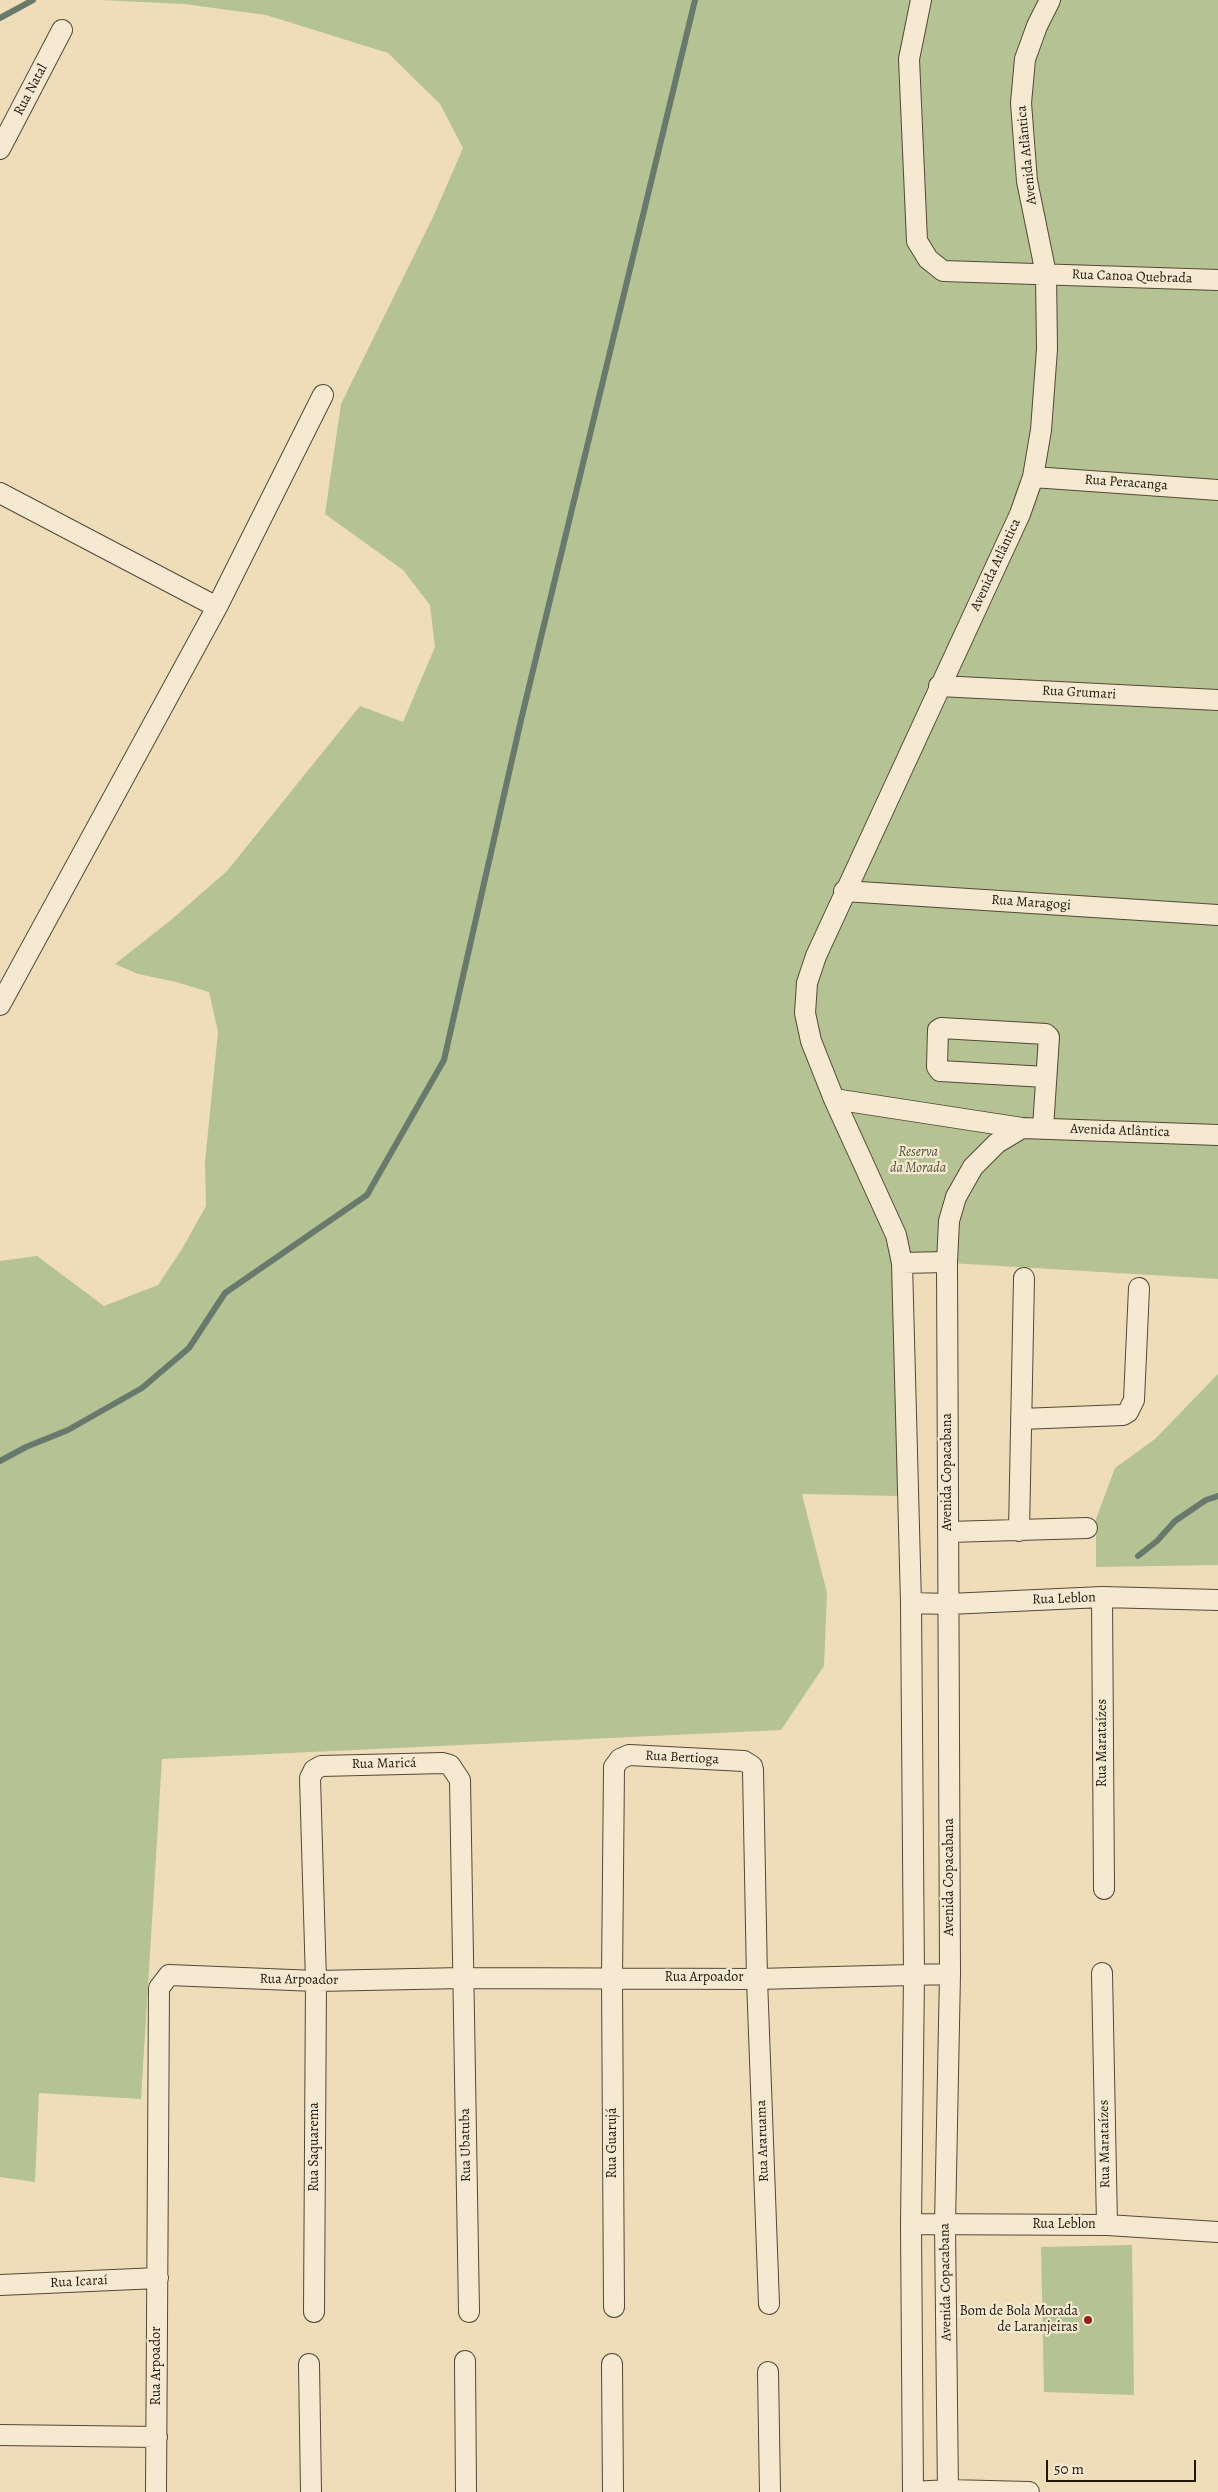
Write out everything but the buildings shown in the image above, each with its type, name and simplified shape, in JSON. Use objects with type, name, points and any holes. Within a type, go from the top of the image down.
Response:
[{"type":"street","name":"Rua Canoa Quebrada","points":[[921,0],[909,59],[917,241],[928,259],[943,271],[1218,280]]},
{"type":"street","name":"Avenida Atlântica","points":[[902,1263],[896,1235],[834,1099],[811,1041],[805,1013],[807,983],[816,956],[844,892],[1020,514],[1033,476],[1041,430],[1047,349],[1046,274],[1027,181],[1021,103],[1025,59],[1037,26],[1050,0]]},
{"type":"street","name":"Rua Natal","points":[[0,149],[62,30]]},
{"type":"street","points":[[0,1005],[217,607],[323,395]]},
{"type":"street","name":"Rua Peracanga","points":[[1033,476],[1218,490]]},
{"type":"street","points":[[0,493],[217,607]]},
{"type":"street","name":"Rua Grumari","points":[[940,686],[1218,700]]},
{"type":"street","name":"Rua Maragogi","points":[[844,892],[1218,915]]},
{"type":"street","points":[[1044,1128],[1049,1037],[1046,1034],[941,1028],[938,1030],[938,1067],[940,1071],[1046,1077]]},
{"type":"street","name":"Avenida Atlântica","points":[[834,1099],[1022,1128],[1218,1135]]},
{"type":"street","points":[[1022,1128],[997,1143],[973,1167],[956,1197],[949,1221],[947,1262],[902,1263],[911,1603],[914,1976],[910,2224],[913,2492],[1029,2492]]},
{"type":"street","name":"Avenida Copacabana","points":[[947,1262],[950,1974],[945,2225],[948,2491]]},
{"type":"street","points":[[1019,1531],[1024,1278]]},
{"type":"street","points":[[1021,1418],[1123,1415],[1128,1412],[1134,1400],[1139,1288]]},
{"type":"street","points":[[948,1532],[1087,1528]]},
{"type":"street","name":"Rua Leblon","points":[[911,1603],[949,1604],[1102,1597],[1218,1600]]},
{"type":"street","name":"Rua Marataízes","points":[[1102,1597],[1104,1889]]},
{"type":"street","name":"Rua Bertioga","points":[[612,1978],[614,1768],[620,1759],[629,1755],[744,1761],[752,1766],[757,1978]]},
{"type":"street","name":"Rua Maricá","points":[[316,1981],[310,1778],[314,1770],[321,1766],[443,1763],[450,1765],[460,1780],[463,1978]]},
{"type":"street","name":"Rua Marataízes","points":[[1102,1973],[1107,2225]]},
{"type":"street","name":"Rua Arpoador","points":[[156,2492],[159,1988],[163,1980],[169,1975],[316,1981],[463,1978],[757,1978],[950,1974]]},
{"type":"street","name":"Rua Ubatuba","points":[[463,1978],[469,2312]]},
{"type":"street","name":"Rua Guarujá","points":[[612,1978],[614,2307]]},
{"type":"street","name":"Rua Araruama","points":[[757,1978],[769,2304]]},
{"type":"street","name":"Rua Saquarema","points":[[314,2312],[316,1981]]},
{"type":"street","name":"Rua Leblon","points":[[910,2224],[1107,2225],[1218,2232]]},
{"type":"street","name":"Rua Icaraí","points":[[0,2285],[158,2278]]},
{"type":"street","points":[[466,2361],[466,2492]]},
{"type":"street","points":[[309,2364],[311,2492]]},
{"type":"street","points":[[612,2364],[613,2492]]},
{"type":"street","points":[[768,2372],[770,2492]]},
{"type":"street","points":[[0,2435],[157,2437]]},
{"type":"green space","name":"Reserva da Morada","points":[[100,0],[1218,0],[1218,1279],[900,1260],[897,1289],[898,1496],[802,1494],[827,1593],[824,1666],[781,1730],[162,1759],[141,2099],[39,2093],[35,2182],[0,2177],[0,1261],[37,1256],[104,1306],[158,1285],[182,1249],[206,1206],[205,1162],[218,1032],[209,992],[176,982],[138,974],[115,964],[171,920],[227,871],[360,706],[403,722],[435,647],[430,605],[403,570],[325,514],[341,404],[434,215],[463,148],[440,104],[388,53],[266,15],[184,4]]},
{"type":"green space","points":[[1218,1374],[1218,1565],[1096,1567],[1096,1519],[1115,1468],[1155,1439]]},
{"type":"green space","name":"Bom de Bola Morada de Laranjeiras","points":[[1132,2245],[1134,2395],[1044,2392],[1041,2247]]},
{"type":"waterway","points":[[0,18],[33,0]]},
{"type":"waterway","points":[[0,1461],[26,1447],[68,1430],[142,1388],[189,1348],[225,1293],[367,1195],[444,1060],[521,720],[695,0]]},
{"type":"waterway","points":[[1138,1556],[1157,1541],[1175,1521],[1206,1500],[1218,1496]]},
{"type":"place","name":"Bom de Bola Morada de Laranjeiras","points":[[1088,2320]]}]
